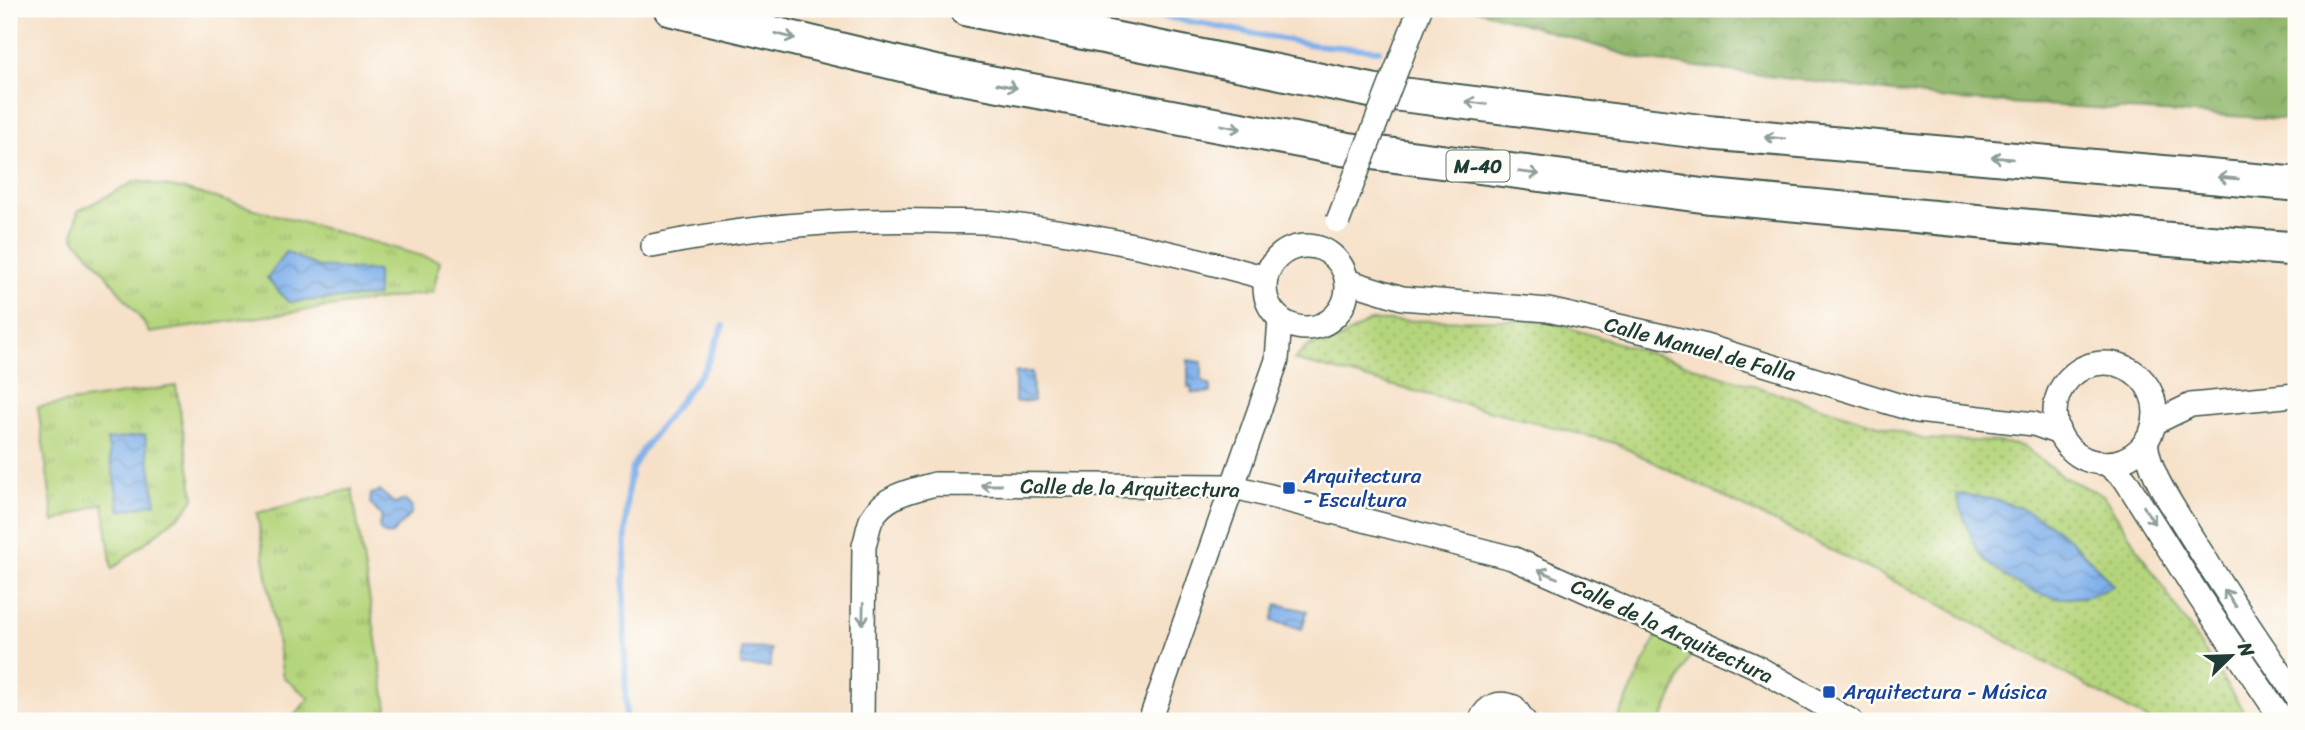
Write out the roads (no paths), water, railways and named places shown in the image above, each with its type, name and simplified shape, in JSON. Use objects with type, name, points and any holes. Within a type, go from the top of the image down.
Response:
[{"type":"highway","name":"M-40","points":[[671,9],[933,72],[1345,149],[1706,196],[2296,249]]},
{"type":"highway","points":[[967,9],[1373,90],[1713,133],[2296,184]]},
{"type":"street","points":[[1326,252],[1420,9]]},
{"type":"street","points":[[652,246],[786,225],[892,220],[993,223],[1103,239],[1266,278]]},
{"type":"street","points":[[1314,247],[1326,252],[1336,259],[1343,269],[1346,295],[1341,309],[1325,324],[1314,328],[1291,325],[1270,307],[1266,278],[1271,266],[1290,250],[1314,247]]},
{"type":"street","name":"Calle Manuel de Falla","points":[[1346,281],[1402,298],[1548,310],[1702,345],[1917,411],[2034,424],[2059,433]]},
{"type":"street","name":"Calle Manuel de Falla","points":[[1341,309],[1402,298]]},
{"type":"street","points":[[1150,721],[1277,360],[1280,318]]},
{"type":"street","points":[[1277,360],[1304,328]]},
{"type":"street","points":[[2191,404],[2150,432],[2128,457],[2106,463],[2087,460],[2071,449],[2059,433],[2055,410],[2064,384],[2086,366],[2115,364],[2129,369],[2140,378],[2149,389],[2154,406],[2150,432],[2148,458],[2161,487],[2222,587],[2296,695]]},
{"type":"street","points":[[2149,389],[2191,404],[2296,395]]},
{"type":"street","name":"Calle Manuel de Falla","points":[[1994,419],[2029,412],[2057,398]]},
{"type":"street","points":[[2106,463],[2126,479],[2200,598],[2283,721]]},
{"type":"street","name":"Calle de la Arquitectura","points":[[862,721],[864,545],[872,519],[885,502],[906,492],[935,485],[1231,486],[1512,558],[1755,666],[1851,721]]},
{"type":"street","points":[[1480,721],[1483,713],[1490,707],[1506,704],[1514,707],[1524,721]]},
{"type":"water","points":[[286,252],[318,267],[377,271],[377,296],[288,302],[267,278]]},
{"type":"water","points":[[1188,360],[1202,362],[1202,380],[1211,386],[1211,393],[1192,393],[1191,387],[1188,387]]},
{"type":"water","points":[[1015,372],[1032,372],[1033,401],[1015,402]]},
{"type":"water","points":[[145,435],[156,503],[120,511],[107,440]]},
{"type":"water","points":[[380,491],[395,504],[404,500],[412,507],[411,514],[392,534],[384,534],[381,531],[379,524],[382,517],[370,503],[371,494]]},
{"type":"water","points":[[1956,494],[2000,501],[2034,515],[2063,534],[2089,558],[2113,586],[2099,593],[2070,598],[2041,594],[2014,582],[1981,555]]},
{"type":"water","points":[[1277,604],[1307,611],[1302,629],[1272,621]]},
{"type":"water","points":[[742,648],[771,649],[770,667],[741,666]]},
{"type":"waterway","points":[[1124,9],[1314,45],[1379,50]]},
{"type":"waterway","points":[[626,721],[624,590],[627,494],[632,469],[641,452],[705,368],[723,326]]},
{"type":"place","name":"Arquitectura - Escultura","points":[[1289,488]]},
{"type":"place","name":"Arquitectura - Música","points":[[1829,692]]}]
